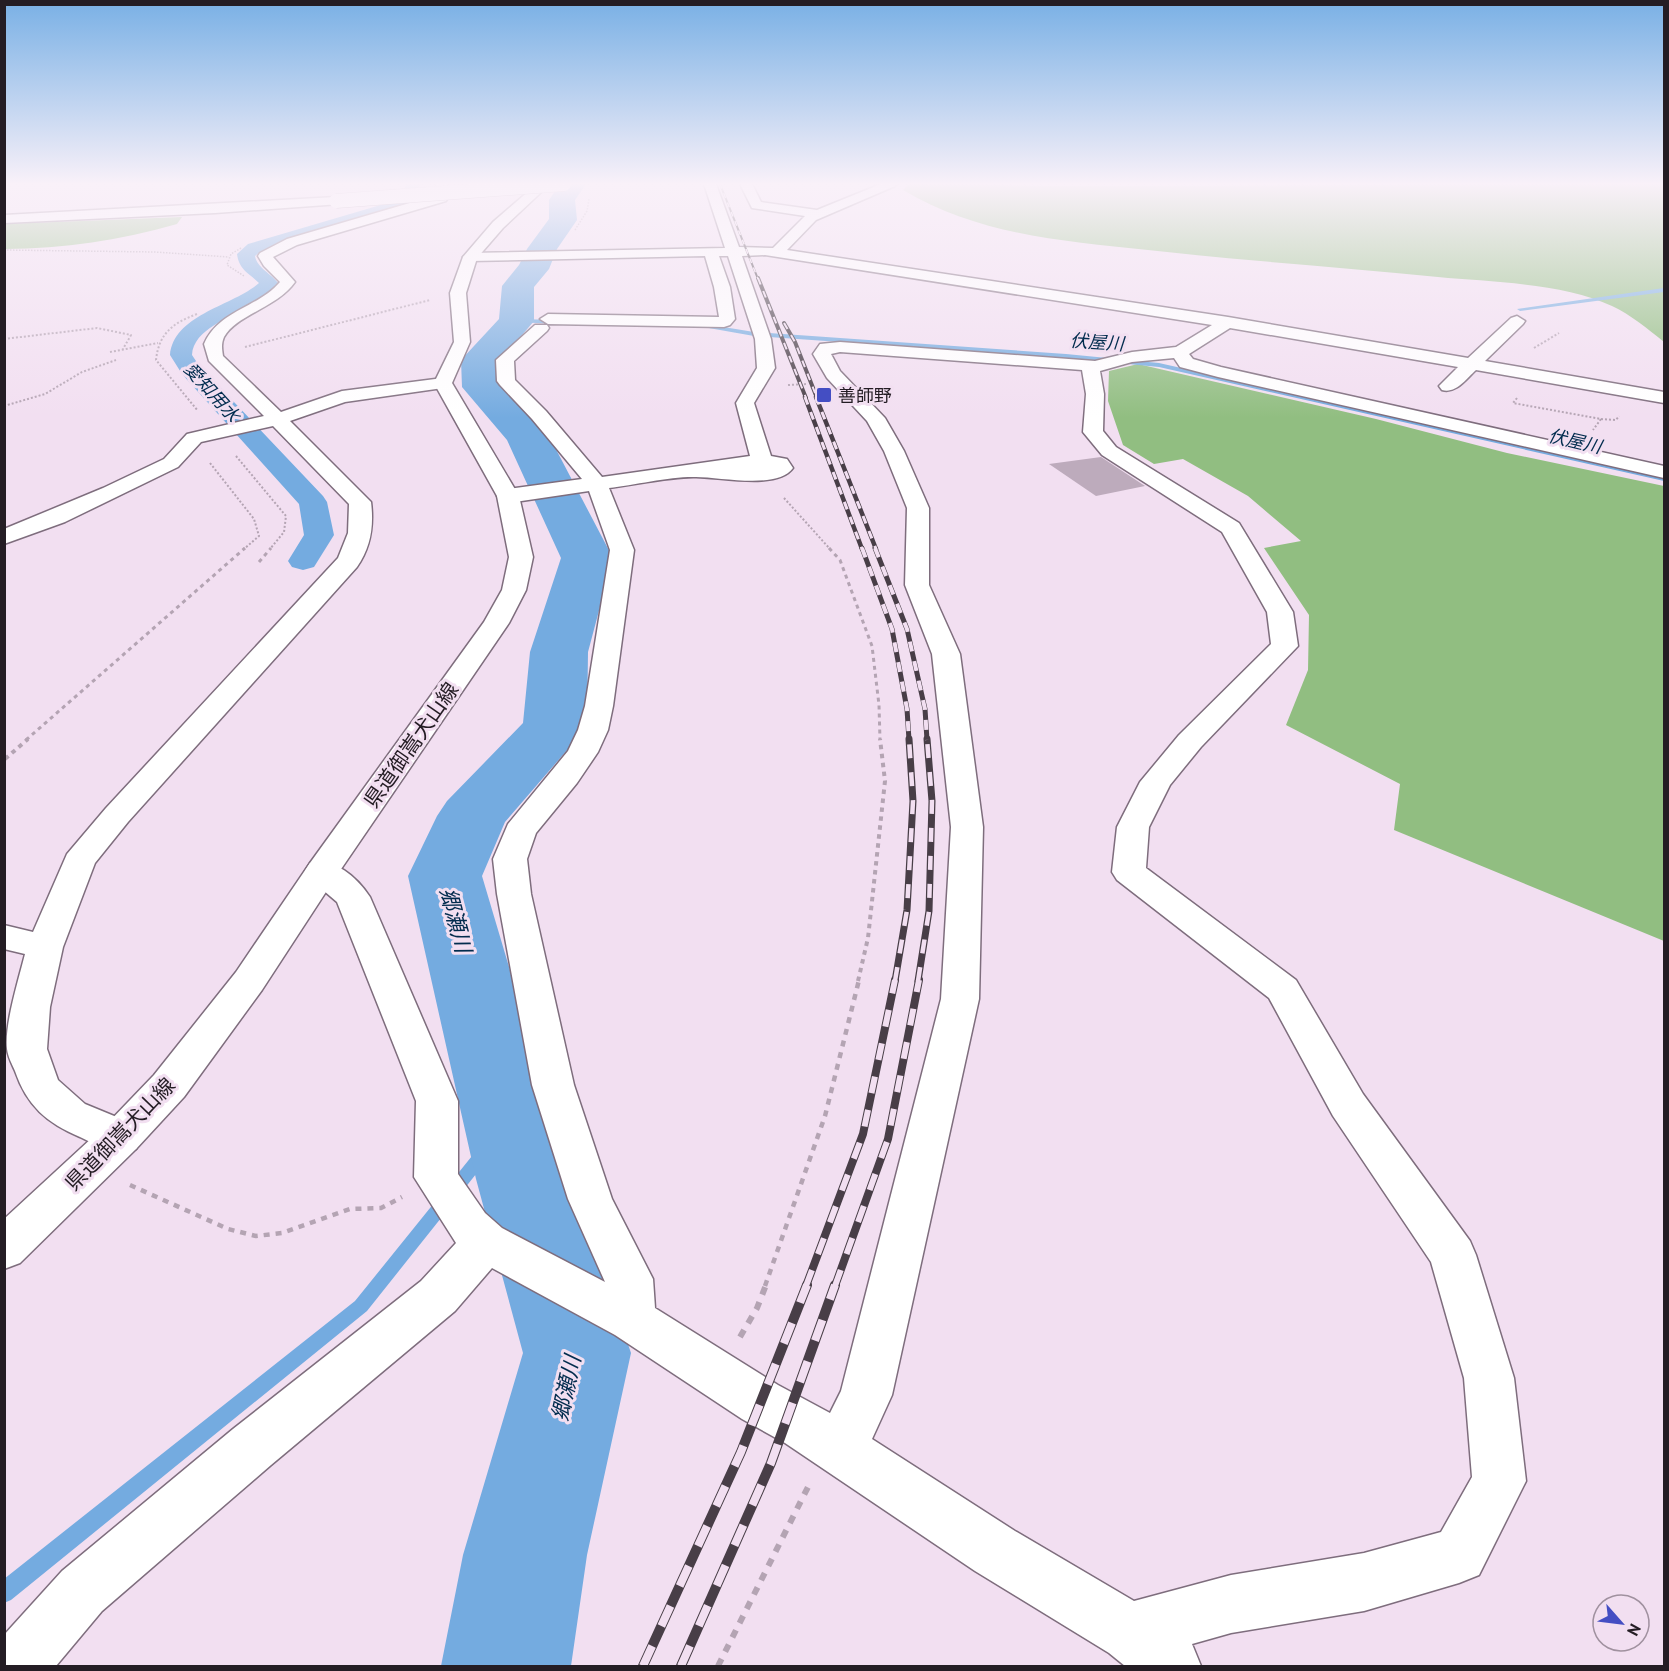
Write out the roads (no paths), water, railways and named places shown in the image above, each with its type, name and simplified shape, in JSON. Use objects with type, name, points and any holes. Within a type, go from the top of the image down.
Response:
[{"type":"street","points":[[121,1137],[70,1115],[41,1088],[27,1049],[31,1007],[45,947],[79,861],[117,815],[348,562],[358,547],[363,532],[360,502],[216,357],[211,348],[213,337],[228,324],[277,296],[284,289],[288,282],[283,273],[268,262]]},
{"type":"street","points":[[4,537],[111,493],[177,458],[182,454],[183,447],[194,438],[278,419],[342,397],[444,383],[462,342],[458,293],[468,262]]},
{"type":"street","points":[[621,1314],[629,1279],[590,1199],[553,1085],[513,894],[510,859],[520,831],[566,777],[583,752],[592,730],[598,706],[622,550],[597,485],[539,415],[506,381],[505,360],[544,323],[724,321],[727,319],[722,287],[714,262]]},
{"type":"street","points":[[518,494],[699,471],[763,468],[745,403],[766,368],[762,334],[736,262]]},
{"type":"street","points":[[832,262],[1228,322],[1665,397]]},
{"type":"street","points":[[1448,386],[1517,321]]},
{"type":"street","points":[[1130,1632],[1231,1604],[1364,1582],[1459,1555],[1499,1481],[1489,1378],[1453,1255],[1348,1105],[1283,989],[1129,872],[1133,827],[1156,782],[1190,741],[1285,646],[1280,612],[1231,528],[1109,451],[1093,432],[1095,394],[1091,369],[1113,362],[1180,352],[1228,322]]},
{"type":"street","points":[[832,1444],[866,1395],[960,999],[968,827],[946,654],[917,585],[918,508],[894,451],[875,418],[833,374],[822,354],[826,348],[840,347],[1113,362]]},
{"type":"street","points":[[1180,352],[1186,363],[1665,472]]},
{"type":"street","name":"県道御嵩犬山線","points":[[4,1249],[121,1137],[169,1086],[249,981],[322,871],[496,623],[514,590],[521,557],[518,494],[444,383]]},
{"type":"street","points":[[322,871],[352,897],[437,1101],[436,1177],[477,1235],[621,1314],[832,1444],[994,1551],[1130,1632],[1171,1666]]},
{"type":"street","points":[[4,937],[45,947]]},
{"type":"street","points":[[17,1666],[82,1591],[252,1447],[438,1296],[477,1235]]},
{"type":"waterway","name":"愛知用水","points":[[247,262],[269,284],[247,300],[191,332],[183,342],[181,355],[190,369],[313,502],[319,535],[303,561]]},
{"type":"waterway","name":"郷瀬川","points":[[506,1666],[525,1555],[577,1353],[524,1179],[445,876],[472,816],[555,727],[559,652],[587,558],[527,436],[482,387],[480,360],[516,321],[518,286],[536,262]]},
{"type":"waterway","points":[[1520,309],[1664,290]]},
{"type":"waterway","name":"伏屋川","points":[[516,321],[559,322]]},
{"type":"waterway","name":"伏屋川","points":[[705,326],[754,334],[1066,356],[1159,365],[1664,479]]},
{"type":"waterway","points":[[4,1593],[361,1306],[482,1155],[513,1141]]},
{"type":"railway","points":[[751,262],[758,279]]},
{"type":"railway","points":[[758,278],[806,398]]},
{"type":"railway","points":[[784,323],[795,342],[817,398]]},
{"type":"railway","points":[[805,397],[862,549]]},
{"type":"railway","points":[[816,397],[876,549]]},
{"type":"railway","points":[[862,548],[892,629],[907,709],[909,740]]},
{"type":"railway","points":[[875,548],[907,629],[925,709],[927,740]]},
{"type":"railway","points":[[895,981],[907,910],[913,801],[909,739]]},
{"type":"railway","points":[[918,981],[929,911],[932,801],[927,739]]},
{"type":"railway","points":[[806,1286],[863,1134],[895,980]]},
{"type":"railway","points":[[835,1286],[888,1139],[919,980]]},
{"type":"railway","points":[[643,1666],[741,1452],[807,1285]]},
{"type":"railway","points":[[681,1666],[771,1463],[835,1285]]},
{"type":"place","name":"善師野","points":[[824,395]]}]
